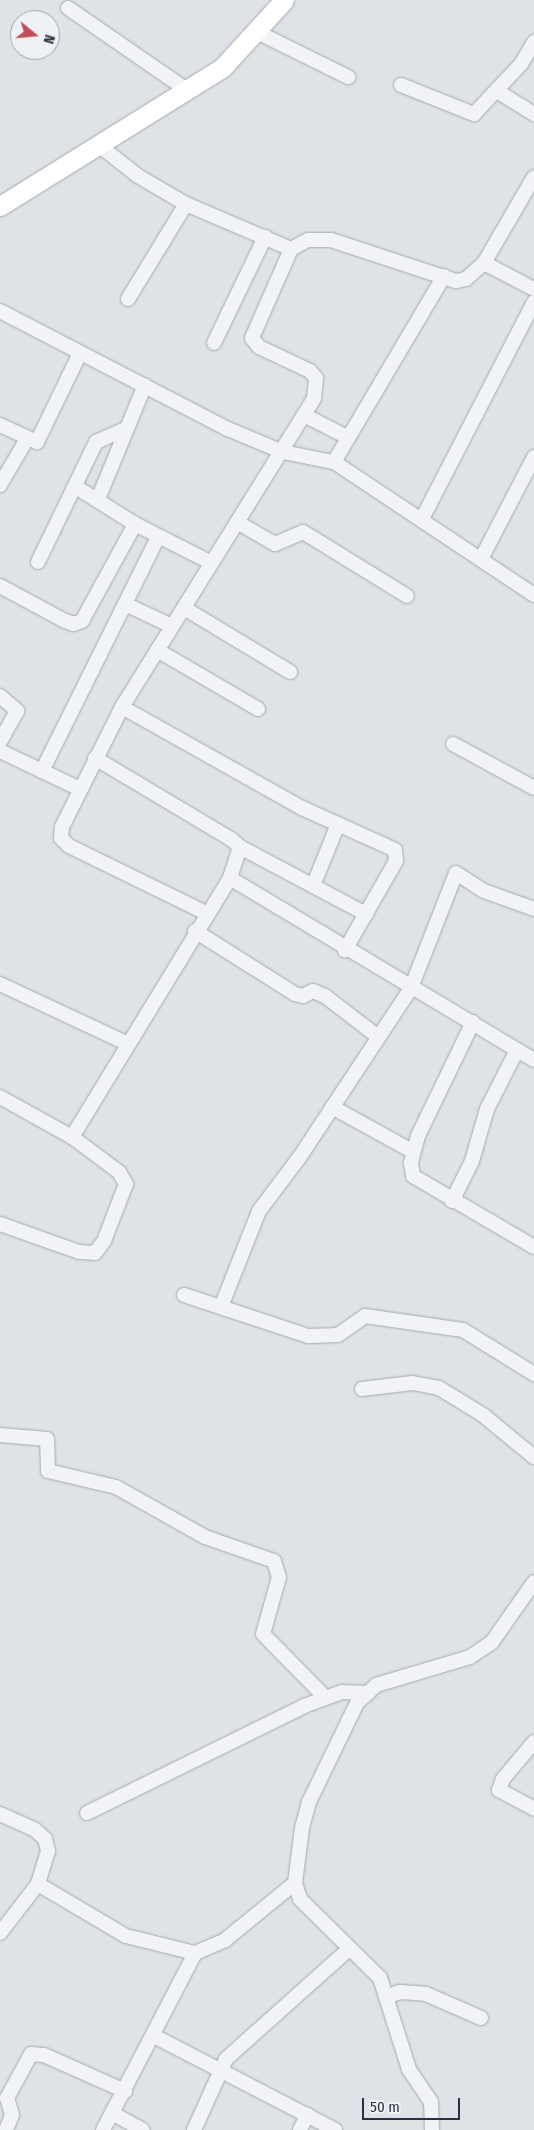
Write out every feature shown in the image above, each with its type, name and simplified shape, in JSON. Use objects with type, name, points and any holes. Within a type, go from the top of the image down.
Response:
[{"type":"main road","points":[[0,206],[100,146],[222,68],[257,32],[284,0]]},
{"type":"street","points":[[68,8],[187,90]]},
{"type":"street","points":[[257,32],[348,77]]},
{"type":"street","points":[[401,85],[474,114],[497,91],[534,42]]},
{"type":"street","points":[[497,91],[534,114]]},
{"type":"street","points":[[100,146],[138,176],[186,204],[291,249]]},
{"type":"street","points":[[206,913],[61,838],[62,827],[122,707],[237,522],[283,452],[314,398],[316,378],[259,347],[252,338],[291,249],[308,240],[331,240],[444,276],[456,282],[466,279],[484,263],[534,177]]},
{"type":"street","points":[[128,299],[186,204]]},
{"type":"street","points":[[214,343],[265,238]]},
{"type":"street","points":[[484,263],[534,289]]},
{"type":"street","points":[[334,462],[347,437],[444,276]]},
{"type":"street","points":[[424,517],[534,302]]},
{"type":"street","points":[[0,311],[80,353],[283,452],[334,462],[424,517],[534,595]]},
{"type":"street","points":[[0,425],[27,439],[41,438],[80,353]]},
{"type":"street","points":[[98,499],[123,430],[145,385]]},
{"type":"street","points":[[304,416],[347,437]]},
{"type":"street","points":[[38,562],[76,488],[96,442],[123,430]]},
{"type":"street","points":[[0,485],[27,439]]},
{"type":"street","points":[[481,559],[534,457]]},
{"type":"street","points":[[76,488],[98,499],[158,537],[212,563]]},
{"type":"street","points":[[237,522],[275,544],[303,532],[407,596]]},
{"type":"street","points":[[0,586],[65,621],[74,624],[82,621],[135,524]]},
{"type":"street","points":[[42,771],[158,537]]},
{"type":"street","points":[[125,604],[172,626]]},
{"type":"street","points":[[184,608],[290,672]]},
{"type":"street","points":[[157,650],[258,708]]},
{"type":"street","points":[[0,696],[17,711],[0,742]]},
{"type":"street","points":[[122,707],[338,824],[395,850],[396,861],[345,950]]},
{"type":"street","points":[[453,744],[534,788]]},
{"type":"street","points":[[0,751],[80,789]]},
{"type":"street","points":[[95,758],[240,847],[366,914]]},
{"type":"street","points":[[313,886],[338,824]]},
{"type":"street","points":[[72,1137],[126,1044],[206,913],[230,878],[240,847]]},
{"type":"street","points":[[221,1307],[259,1211],[412,988],[456,872],[484,890],[534,908]]},
{"type":"street","points":[[230,878],[345,950],[473,1022],[534,1060]]},
{"type":"street","points":[[195,931],[295,994],[313,991],[325,996],[378,1036]]},
{"type":"street","points":[[0,984],[126,1044]]},
{"type":"street","points":[[473,1022],[412,1151],[412,1176],[534,1247]]},
{"type":"street","points":[[452,1201],[472,1161],[487,1109],[517,1050]]},
{"type":"street","points":[[0,1096],[72,1137],[125,1178],[100,1248],[95,1253],[79,1252],[0,1224]]},
{"type":"street","points":[[332,1107],[412,1151]]},
{"type":"street","points":[[184,1295],[308,1336],[338,1335],[365,1316],[464,1330],[534,1374]]},
{"type":"street","points":[[362,1389],[413,1383],[439,1388],[483,1415],[534,1457]]},
{"type":"street","points":[[0,1435],[47,1439],[48,1471],[116,1488],[205,1537],[274,1561],[279,1577],[263,1634],[325,1697]]},
{"type":"street","points":[[432,2130],[431,2102],[401,2049],[388,1996],[380,1978],[314,1916],[295,1883],[309,1802],[344,1724],[368,1693],[402,1674],[470,1657],[505,1627],[534,1582]]},
{"type":"street","points":[[87,1813],[325,1697],[368,1693]]},
{"type":"street","points":[[534,1742],[503,1779],[499,1790],[534,1809]]},
{"type":"street","points":[[0,1814],[45,1839],[46,1866],[38,1884],[0,1933]]},
{"type":"street","points":[[38,1884],[126,1936],[195,1953],[225,1940],[295,1883]]},
{"type":"street","points":[[194,2130],[221,2071],[233,2052],[350,1949]]},
{"type":"street","points":[[103,2130],[154,2036],[195,1953]]},
{"type":"street","points":[[388,1996],[400,1992],[426,1994],[481,2018]]},
{"type":"street","points":[[154,2036],[335,2130]]},
{"type":"street","points":[[6,2130],[12,2115],[7,2098],[31,2054],[44,2055],[125,2091]]},
{"type":"street","points":[[112,2113],[143,2130]]},
{"type":"street","points":[[300,2130],[307,2115]]}]
